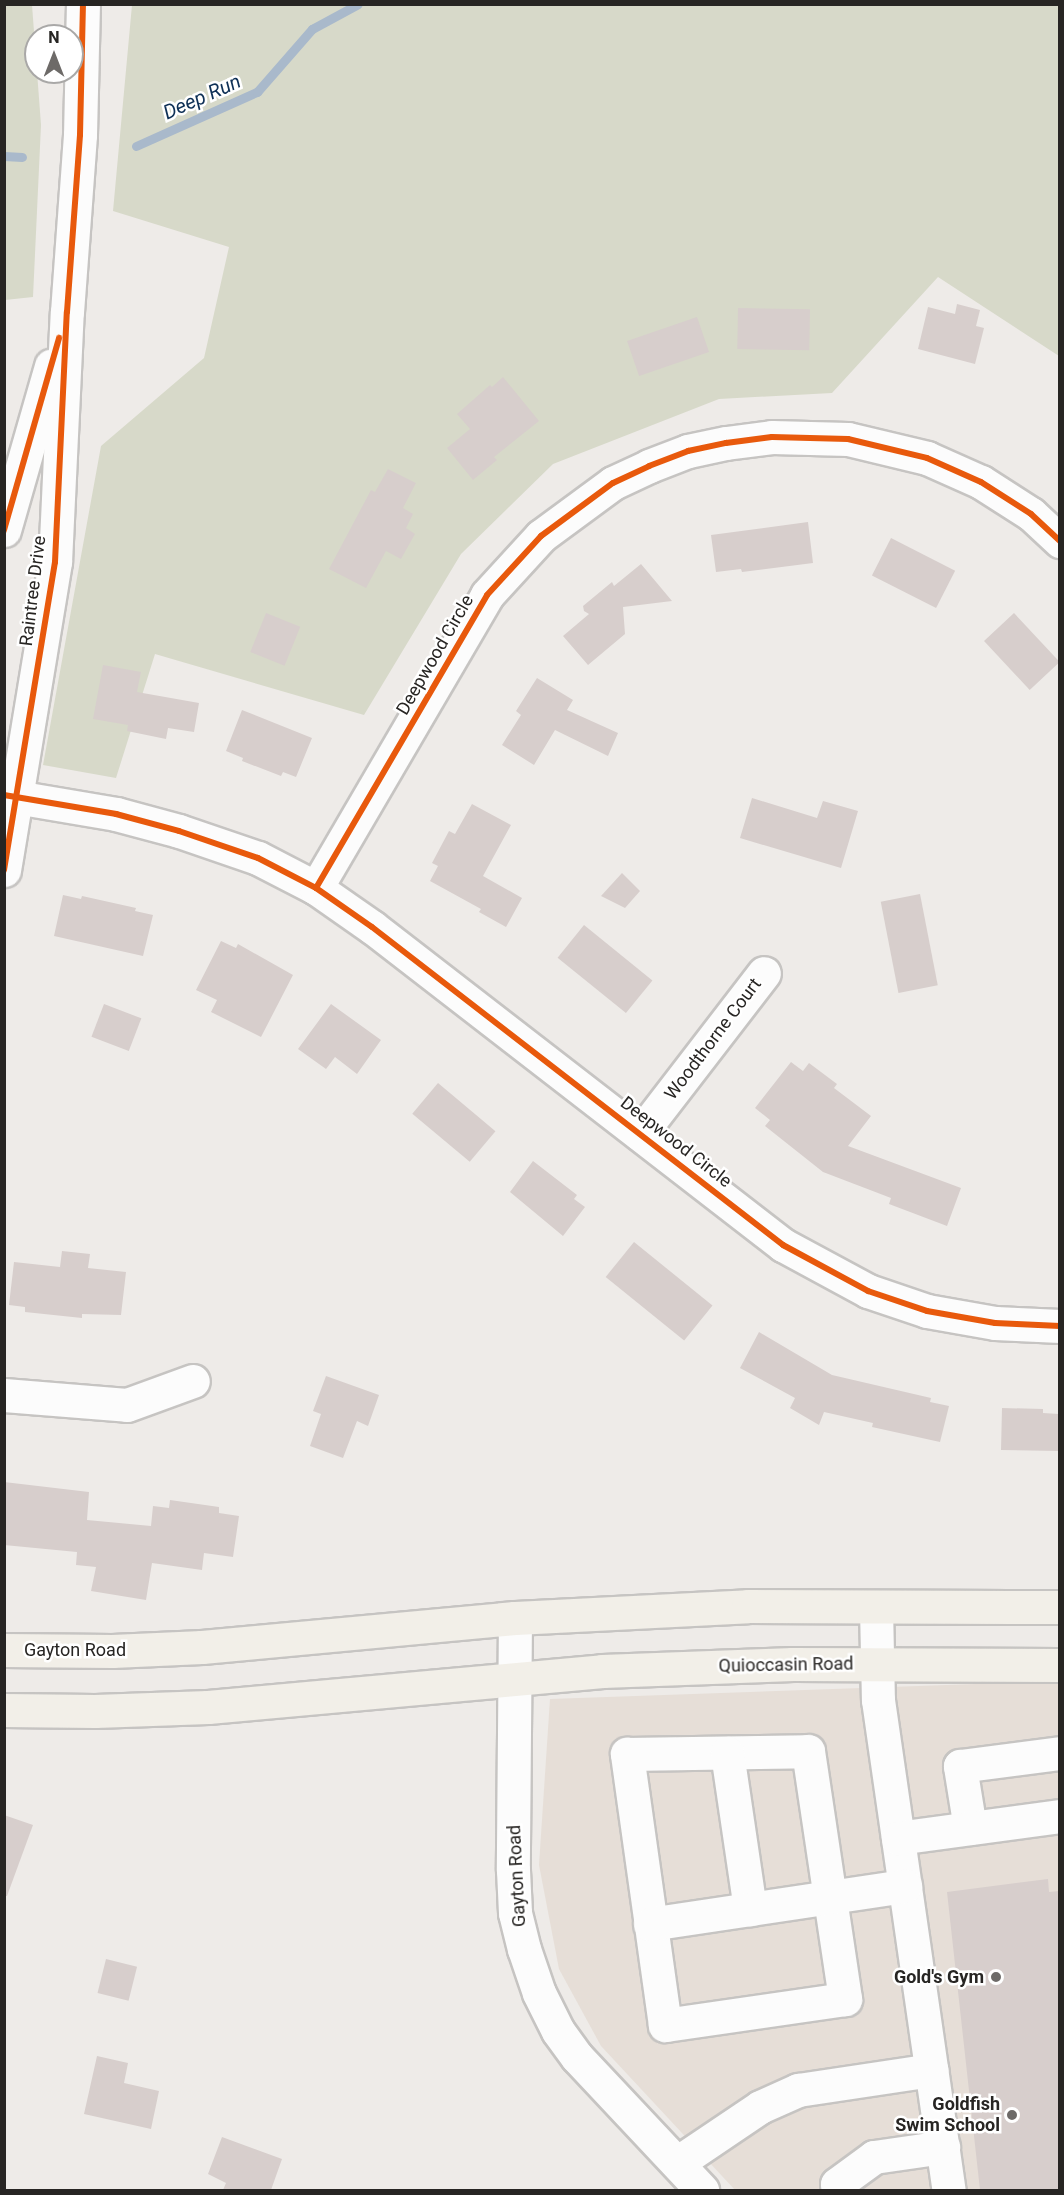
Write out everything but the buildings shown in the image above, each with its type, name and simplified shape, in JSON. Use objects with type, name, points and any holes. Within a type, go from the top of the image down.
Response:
[{"type":"main road","points":[[514,1618],[748,1606],[1059,1607]]},
{"type":"main road","name":"Gayton Road","points":[[4,1650],[112,1651],[202,1647],[514,1618]]},
{"type":"main road","name":"Quioccasin Road","points":[[514,1679],[602,1671],[879,1664],[1059,1665]]},
{"type":"main road","points":[[4,1710],[95,1711],[208,1707],[514,1679]]},
{"type":"street","name":"Raintree Drive","points":[[4,870],[10,796],[55,562],[67,312],[80,135],[83,4]]},
{"type":"street","name":"Raintree Drive","points":[[4,531],[67,312]]},
{"type":"street","name":"Deepwood Circle","points":[[316,888],[487,595],[542,536],[613,483],[649,466],[688,451],[749,440],[772,437],[848,439],[927,458],[981,482],[1031,514],[1059,541]]},
{"type":"street","name":"Deepwood Circle","points":[[10,796],[116,814],[179,831],[258,858],[316,888],[437,975],[783,1245],[868,1291],[927,1311],[995,1323],[1059,1326]]},
{"type":"street","name":"Woodthorne Court","points":[[640,1134],[764,973]]},
{"type":"street","points":[[4,1395],[127,1405],[193,1381]]},
{"type":"street","points":[[876,1607],[878,1700],[949,2190]]},
{"type":"street","name":"Gayton Road","points":[[514,1618],[513,1870],[515,1913],[524,1949],[540,1994],[558,2031],[576,2057],[702,2190]]},
{"type":"street","points":[[808,1751],[829,1897],[845,1999],[665,2025],[627,1754],[808,1751]]},
{"type":"street","points":[[727,1753],[750,1910]]},
{"type":"street","points":[[970,1828],[960,1766],[1059,1753]]},
{"type":"street","points":[[898,1838],[1059,1816]]},
{"type":"street","points":[[650,1924],[905,1886]]},
{"type":"street","points":[[677,2163],[760,2107],[798,2090],[932,2070]]},
{"type":"street","points":[[842,2190],[837,2184],[874,2157],[943,2147]]},
{"type":"shaded area","points":[[1059,1681],[1059,2190],[735,2190],[601,2046],[559,1969],[539,1865],[550,1699]]},
{"type":"green space","points":[[5,4],[32,5],[33,24],[24,24],[24,84],[38,84],[41,125],[33,297],[5,300]]},
{"type":"green space","points":[[132,5],[1059,5],[1059,356],[938,277],[832,393],[719,399],[553,464],[461,554],[364,715],[155,654],[116,778],[43,765],[101,446],[204,358],[229,247],[113,211]]},
{"type":"waterway","name":"Deep Run","points":[[136,146],[257,92],[312,29],[358,4]]},
{"type":"waterway","name":"Deep Run","points":[[4,156],[22,157]]},
{"type":"cycle path","points":[[4,870],[55,562],[67,312],[80,135],[83,4]]},
{"type":"cycle path","points":[[4,530],[59,338]]},
{"type":"cycle path","points":[[316,888],[487,595],[541,536],[613,483],[649,466],[688,451],[726,443],[772,437],[848,439],[927,458],[981,482],[1031,514],[1060,541]]},
{"type":"cycle path","points":[[4,795],[116,814],[179,831],[258,858],[316,888],[372,927],[783,1245],[868,1291],[927,1311],[995,1323],[1060,1326]]},
{"type":"place","name":"Gold's Gym","points":[[996,1977]]},
{"type":"place","name":"Goldfish Swim School","points":[[1012,2115]]}]
